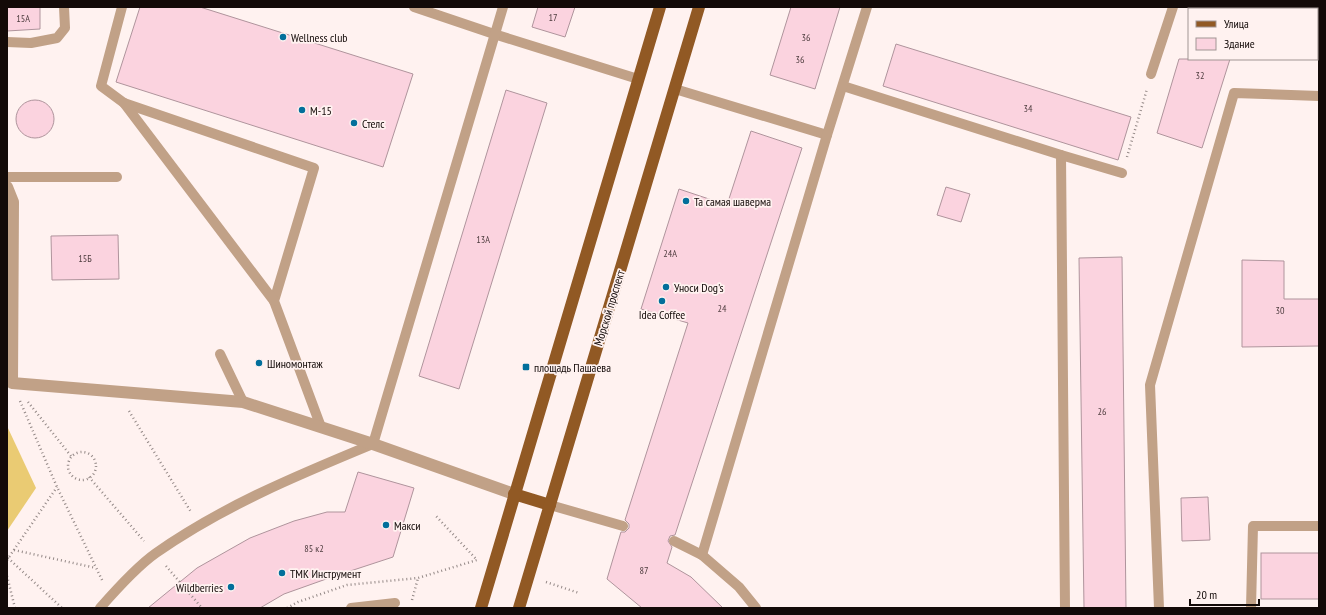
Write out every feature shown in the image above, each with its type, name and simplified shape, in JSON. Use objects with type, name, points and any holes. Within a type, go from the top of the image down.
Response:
[{"type":"main road","points":[[481,608],[660,7]]},
{"type":"main road","name":"Морской проспект","points":[[519,608],[699,7]]},
{"type":"main road","points":[[514,494],[550,505]]},
{"type":"street","points":[[7,187],[13,202],[10,384],[243,402],[373,444],[514,494]]},
{"type":"lane","points":[[7,42],[31,43],[57,38],[65,28],[64,7]]},
{"type":"lane","points":[[122,7],[101,86],[124,103],[274,301],[321,427]]},
{"type":"lane","points":[[414,7],[494,34],[638,79]]},
{"type":"lane","points":[[100,608],[155,554],[199,525],[291,478],[373,444],[503,7]]},
{"type":"lane","points":[[702,555],[827,135],[867,7]]},
{"type":"lane","points":[[1151,74],[1173,7]]},
{"type":"lane","points":[[843,86],[1122,173]]},
{"type":"lane","points":[[675,88],[827,135]]},
{"type":"lane","points":[[1159,608],[1150,384],[1234,93],[1319,96]]},
{"type":"lane","points":[[124,103],[314,168],[274,301]]},
{"type":"lane","points":[[1061,154],[1065,608]]},
{"type":"lane","points":[[7,177],[117,177]]},
{"type":"lane","points":[[220,354],[243,402]]},
{"type":"lane","points":[[550,505],[623,526]]},
{"type":"lane","points":[[1251,608],[1253,526],[1319,526]]},
{"type":"lane","points":[[674,541],[702,555],[739,587],[756,608]]},
{"type":"lane","points":[[351,608],[395,604]]},
{"type":"path","points":[[1122,173],[1151,74]]},
{"type":"path","points":[[10,384],[71,456]]},
{"type":"path","points":[[10,384],[57,487],[110,597]]},
{"type":"path","points":[[117,392],[199,525]]},
{"type":"path","points":[[79,452],[88,453],[92,456],[96,465],[93,474],[85,480],[80,480],[72,476],[67,464],[71,456],[79,452]]},
{"type":"path","points":[[57,487],[8,559],[62,608]]},
{"type":"path","points":[[287,608],[298,602],[347,585],[418,578],[477,560],[436,516]]},
{"type":"path","points":[[14,550],[96,568]]},
{"type":"path","points":[[7,576],[15,608]]},
{"type":"path","points":[[412,600],[418,578]]},
{"type":"path","points":[[546,582],[579,593]]},
{"type":"shaded area","points":[[7,426],[36,488],[7,531]]},
{"type":"building","points":[[7,7],[40,7],[40,29],[7,31]]},
{"type":"building","name":"М-15","points":[[140,7],[200,7],[413,74],[383,167],[116,82]]},
{"type":"building","points":[[538,7],[575,7],[565,37],[532,27]]},
{"type":"building","points":[[791,7],[840,7],[815,89],[770,75]]},
{"type":"building","points":[[896,44],[1131,117],[1118,160],[883,86]]},
{"type":"building","points":[[1179,59],[1230,60],[1202,148],[1157,133]]},
{"type":"building","points":[[506,90],[547,103],[459,389],[419,376]]},
{"type":"building","points":[[31,100],[39,100],[49,105],[53,112],[53,126],[49,133],[39,138],[31,138],[21,133],[19,130],[16,123],[16,115],[21,105],[24,103]]},
{"type":"building","points":[[751,131],[802,148],[675,535],[670,536],[668,541],[672,547],[667,563],[691,577],[723,608],[642,608],[607,579],[621,532],[625,532],[629,528],[629,524],[625,520],[688,323],[641,309],[679,189],[727,205]]},
{"type":"building","points":[[946,187],[970,194],[961,222],[937,215]]},
{"type":"building","points":[[118,235],[119,279],[52,280],[51,236]]},
{"type":"building","points":[[1122,257],[1126,608],[1084,608],[1079,258]]},
{"type":"building","points":[[1242,260],[1284,261],[1284,299],[1319,299],[1319,346],[1242,347]]},
{"type":"building","points":[[358,472],[414,488],[393,557],[284,594],[260,608],[148,608],[197,568],[250,538],[294,521],[327,512],[345,512]]},
{"type":"building","points":[[1208,497],[1210,540],[1182,541],[1181,498]]},
{"type":"building","points":[[1261,553],[1319,553],[1319,599],[1261,599]]},
{"type":"place","name":"Wellness club","points":[[283,37]]},
{"type":"place","name":"М-15","points":[[302,110]]},
{"type":"place","name":"Стелс","points":[[354,123]]},
{"type":"place","name":"Та самая шаверма","points":[[686,201]]},
{"type":"place","name":"Уноси Dog's","points":[[666,287]]},
{"type":"place","name":"Idea Coffee","points":[[662,301]]},
{"type":"place","name":"Шиномонтаж","points":[[259,363]]},
{"type":"place","name":"площадь Пашаева","points":[[526,367]]},
{"type":"place","name":"Макси","points":[[386,525]]},
{"type":"place","name":"ТМК Инструмент","points":[[282,573]]},
{"type":"place","name":"Wildberries","points":[[231,587]]}]
